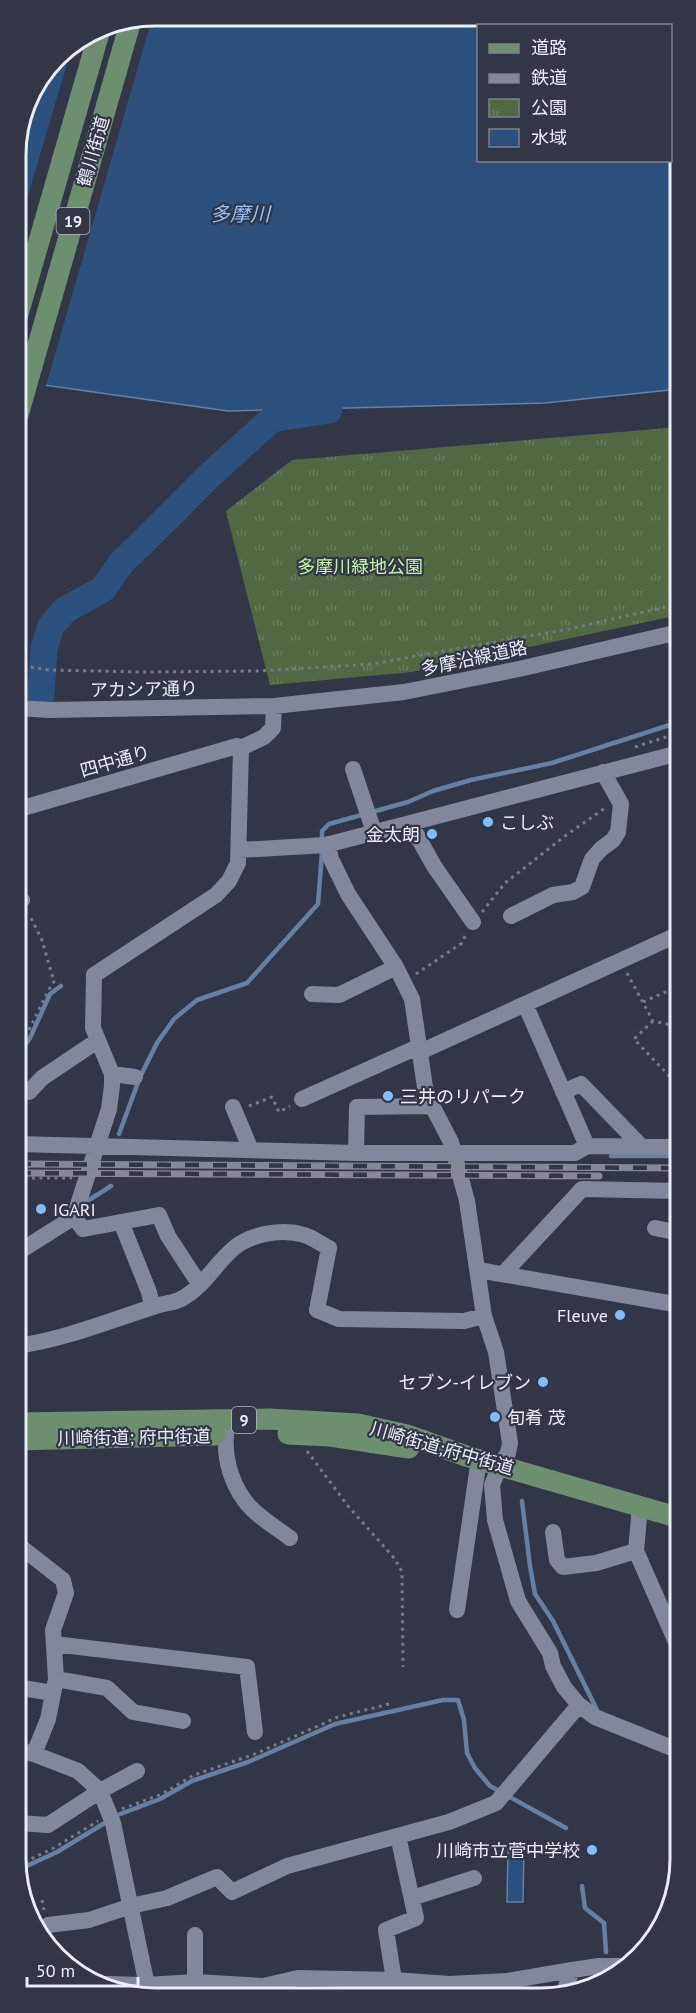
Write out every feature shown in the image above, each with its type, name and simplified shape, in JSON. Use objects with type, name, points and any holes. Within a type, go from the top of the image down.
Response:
[{"type":"main road","name":"鶴川街道","points":[[26,387],[129,28]]},
{"type":"main road","name":"鶴川街道","points":[[26,286],[97,39]]},
{"type":"main road","name":"川崎街道;府中街道","points":[[26,1423],[270,1419],[334,1421],[379,1428],[670,1515]]},
{"type":"main road","name":"川崎街道; 府中街道","points":[[26,1440],[298,1434],[330,1436],[472,1457]]},
{"type":"street","name":"多摩沿線道路","points":[[274,706],[404,692],[519,669],[670,634]]},
{"type":"street","name":"アカシア通り","points":[[26,709],[274,706]]},
{"type":"street","points":[[26,1247],[74,1217],[109,1109],[112,1074],[93,1028],[94,975],[216,895],[229,881],[238,862],[240,850],[239,747],[264,736],[273,728],[274,706]]},
{"type":"street","name":"四中通り","points":[[26,807],[239,747]]},
{"type":"street","points":[[240,850],[324,845],[370,819],[410,823],[670,755]]},
{"type":"street","points":[[353,769],[370,819]]},
{"type":"street","points":[[511,916],[553,895],[573,892],[582,886],[591,868],[592,859],[600,849],[613,840],[618,831],[621,804],[603,772]]},
{"type":"street","points":[[410,823],[434,866],[473,922]]},
{"type":"street","points":[[324,845],[348,894],[400,975],[412,999],[426,1094],[455,1153],[467,1201],[484,1316],[496,1352],[510,1443],[508,1453],[492,1485],[495,1520],[518,1601],[550,1653],[553,1666],[564,1687],[579,1705],[595,1717],[670,1747]]},
{"type":"street","points":[[302,1099],[525,1004],[670,938]]},
{"type":"street","points":[[312,994],[339,995],[400,975]]},
{"type":"street","points":[[525,1004],[587,1146]]},
{"type":"street","points":[[29,1092],[42,1078],[97,1041]]},
{"type":"street","points":[[112,1074],[135,1077]]},
{"type":"street","points":[[563,1092],[581,1084],[641,1146]]},
{"type":"street","points":[[356,1153],[357,1107],[432,1106]]},
{"type":"street","points":[[234,1109],[250,1150]]},
{"type":"street","points":[[26,1144],[356,1153],[575,1153],[587,1146],[670,1146]]},
{"type":"street","points":[[504,1273],[582,1189],[670,1191]]},
{"type":"street","points":[[74,1217],[83,1229],[159,1215],[168,1236],[200,1285]]},
{"type":"street","points":[[122,1222],[149,1292],[152,1307]]},
{"type":"street","points":[[655,1228],[670,1231]]},
{"type":"street","points":[[26,1345],[45,1342],[180,1300],[200,1285],[234,1248],[254,1237],[278,1232],[304,1235],[328,1248],[317,1310],[339,1319],[464,1321],[484,1316]]},
{"type":"street","points":[[478,1270],[670,1303]]},
{"type":"street","points":[[226,1435],[226,1461],[237,1488],[251,1509],[291,1538]]},
{"type":"street","points":[[457,1610],[472,1457]]},
{"type":"street","points":[[640,1506],[636,1551],[670,1629]]},
{"type":"street","points":[[553,1532],[557,1560],[563,1567],[596,1563],[636,1551]]},
{"type":"street","points":[[26,1551],[63,1580],[66,1593],[53,1630],[54,1686],[48,1719],[34,1754]]},
{"type":"street","points":[[54,1644],[247,1667],[255,1732]]},
{"type":"street","points":[[26,1688],[107,1688],[133,1712],[183,1721]]},
{"type":"street","points":[[48,1925],[89,1920],[131,1906],[167,1898],[217,1877],[232,1892],[287,1866],[449,1822],[496,1803],[579,1705]]},
{"type":"street","points":[[26,1752],[78,1771],[100,1791],[111,1819],[147,1987]]},
{"type":"street","points":[[26,1824],[48,1825],[137,1770]]},
{"type":"street","points":[[394,1980],[386,1930],[416,1918],[398,1836]]},
{"type":"street","points":[[412,1898],[474,1878]]},
{"type":"street","points":[[195,1935],[195,1982]]},
{"type":"street","points":[[271,1988],[298,1978],[394,1980],[449,1984],[507,1981],[599,1966],[613,1966]]},
{"type":"street","points":[[567,1985],[572,1970]]},
{"type":"street","points":[[160,1988],[195,1982],[248,1988]]},
{"type":"path","points":[[26,667],[49,670],[132,672],[258,671],[372,664],[569,629],[670,606]]},
{"type":"path","points":[[400,975],[462,942],[473,922],[505,883],[565,836],[619,798]]},
{"type":"path","points":[[26,913],[42,940],[55,980],[26,1038]]},
{"type":"path","points":[[620,960],[653,1020],[670,1024]]},
{"type":"path","points":[[643,1002],[670,990]]},
{"type":"path","points":[[653,1020],[634,1039],[670,1077]]},
{"type":"path","points":[[234,1109],[272,1097],[279,1112],[302,1099]]},
{"type":"path","points":[[26,1178],[85,1178]]},
{"type":"path","points":[[306,1450],[348,1506],[395,1559],[402,1572],[403,1667]]},
{"type":"path","points":[[26,1861],[162,1794],[194,1775],[255,1754],[338,1717],[393,1703]]},
{"type":"green space","name":"多摩川緑地公園","points":[[670,428],[670,617],[412,672],[270,685],[226,511],[292,460]]},
{"type":"water","name":"多摩川","points":[[146,26],[477,26],[477,162],[670,162],[670,390],[545,403],[228,411],[26,382],[26,146],[30,121],[35,105],[52,76],[69,58],[97,39],[113,32]]},
{"type":"water","points":[[508,1847],[524,1847],[523,1902],[507,1902]]},
{"type":"pier","points":[[150,26],[45,389],[26,386],[26,203],[68,59],[83,47],[105,35],[129,28]]},
{"type":"waterway","points":[[41,695],[44,648],[51,626],[65,610],[103,589],[122,562],[211,474],[272,419],[329,410]]},
{"type":"waterway","points":[[322,841],[322,831],[329,824],[408,802],[433,791],[471,780],[552,763],[670,725]]},
{"type":"waterway","points":[[119,1134],[140,1077],[157,1043],[174,1019],[197,1000],[247,983],[318,904],[322,852]]},
{"type":"waterway","points":[[26,1044],[50,994],[61,986]]},
{"type":"waterway","points":[[611,1156],[670,1156]]},
{"type":"waterway","points":[[89,1200],[111,1186]]},
{"type":"waterway","points":[[522,1501],[535,1594],[553,1621],[597,1710]]},
{"type":"waterway","points":[[115,1816],[160,1799],[192,1781],[248,1762],[335,1724],[443,1700],[458,1700],[464,1720],[467,1753],[475,1768],[490,1786],[566,1828]]},
{"type":"waterway","points":[[26,1866],[57,1852],[108,1821]]},
{"type":"waterway","points":[[582,1886],[585,1908],[604,1923],[606,1952]]},
{"type":"railway","points":[[26,1164],[670,1168]]},
{"type":"railway","points":[[26,1173],[599,1176]]},
{"type":"place","name":"こしぶ","points":[[488,822]]},
{"type":"place","name":"金太朗","points":[[432,834]]},
{"type":"place","name":"三井のリパーク","points":[[388,1096]]},
{"type":"place","name":"IGARI","points":[[41,1209]]},
{"type":"place","name":"Fleuve","points":[[620,1315]]},
{"type":"place","name":"セブン-イレブン","points":[[543,1382]]},
{"type":"place","name":"旬肴 茂","points":[[495,1417]]},
{"type":"place","name":"川崎市立菅中学校","points":[[592,1850]]}]
